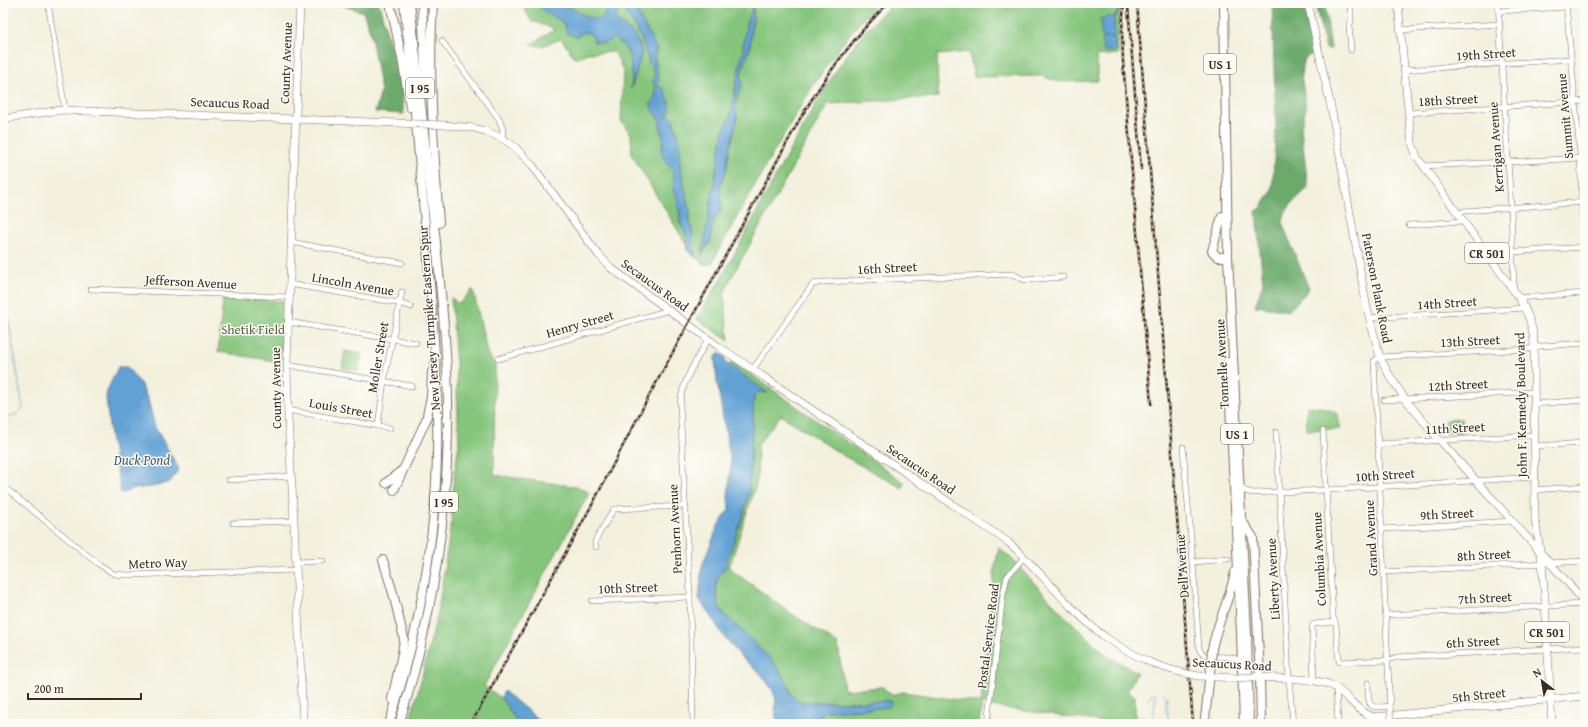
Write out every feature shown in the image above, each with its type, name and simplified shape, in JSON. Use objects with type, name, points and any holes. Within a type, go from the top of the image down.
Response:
[{"type":"highway","points":[[391,3],[404,71],[413,130],[419,155]]},
{"type":"highway","name":"New Jersey Turnpike Eastern Spur","points":[[389,724],[414,634],[423,587],[435,498],[438,424],[434,325],[404,3]]},
{"type":"highway","name":"New Jersey Turnpike Eastern Spur","points":[[399,724],[414,674],[427,620],[437,560],[444,505],[448,401],[439,275],[410,3]]},
{"type":"highway","points":[[422,3],[430,150],[429,172]]},
{"type":"highway","points":[[433,3],[431,96],[440,247],[439,275]]},
{"type":"highway","name":"US 1","points":[[1219,3],[1222,216],[1212,251],[1216,256],[1226,257]]},
{"type":"highway","name":"Tonnelle Avenue","points":[[1224,3],[1226,257],[1244,724]]},
{"type":"highway","name":"Tonnelle Avenue","points":[[1226,257],[1248,634],[1249,724]]},
{"type":"highway","points":[[394,490],[425,424],[430,406],[432,394],[434,325]]},
{"type":"highway","points":[[386,483],[404,469]]},
{"type":"highway","points":[[1242,520],[1253,537],[1257,677],[1261,724]]},
{"type":"highway","points":[[1206,724],[1205,719],[1212,649],[1231,591],[1237,553]]},
{"type":"highway","points":[[383,560],[404,639],[400,666],[386,724]]},
{"type":"main road","name":"County Avenue","points":[[300,3],[287,365],[303,724]]},
{"type":"main road","name":"Paterson Plank Road","points":[[1308,3],[1332,112],[1369,318],[1380,357],[1388,373],[1405,399],[1540,553],[1545,563],[1585,603]]},
{"type":"main road","name":"John F. Kennedy Boulevard","points":[[1398,3],[1408,113],[1412,143],[1417,157],[1520,298],[1532,327],[1534,348],[1535,519],[1540,553]]},
{"type":"main road","name":"Secaucus Road","points":[[3,119],[65,110],[296,118],[444,125],[474,128],[502,138],[524,156],[604,262],[616,272],[708,339],[1008,542],[1078,613],[1105,637],[1126,651],[1158,666],[1177,672],[1199,676],[1235,678],[1257,677],[1314,680],[1323,682],[1336,688],[1363,711],[1370,716],[1375,717]]},
{"type":"main road","name":"CR 501","points":[[1545,563],[1545,606],[1552,724]]},
{"type":"main road","name":"5th Street","points":[[1375,717],[1585,696]]},
{"type":"street","points":[[48,3],[65,110]]},
{"type":"street","points":[[1350,3],[1351,22],[1349,25],[1351,50]]},
{"type":"street","name":"Kerrigan Avenue","points":[[1498,3],[1511,208],[1514,290]]},
{"type":"street","points":[[1499,11],[1566,5]]},
{"type":"street","name":"Summit Avenue","points":[[1566,5],[1582,158],[1585,275]]},
{"type":"street","points":[[1400,30],[1500,24]]},
{"type":"street","points":[[442,42],[499,119],[503,130],[502,138]]},
{"type":"street","name":"19th Street","points":[[1403,70],[1571,59]]},
{"type":"street","name":"18th Street","points":[[1408,113],[1585,101]]},
{"type":"street","points":[[1423,166],[1582,158]]},
{"type":"street","points":[[1458,214],[1464,212],[1583,203]]},
{"type":"street","points":[[1410,225],[1463,221]]},
{"type":"street","points":[[291,242],[402,263]]},
{"type":"street","points":[[1490,257],[1498,253],[1584,247]]},
{"type":"street","name":"16th Street","points":[[753,369],[813,284],[823,282],[1012,274],[1025,280],[1064,277]]},
{"type":"street","name":"Lincoln Avenue","points":[[289,284],[398,303],[411,307]]},
{"type":"street","name":"Jefferson Avenue","points":[[91,289],[289,298]]},
{"type":"street","name":"Moller Street","points":[[378,426],[384,381],[398,303],[402,292]]},
{"type":"street","points":[[1520,298],[1585,292]]},
{"type":"street","name":"14th Street","points":[[1369,318],[1525,308]]},
{"type":"street","name":"Henry Street","points":[[498,359],[669,310]]},
{"type":"street","points":[[288,322],[416,343]]},
{"type":"street","name":"Penhorn Avenue","points":[[693,724],[690,597],[681,399],[686,380],[708,339]]},
{"type":"street","name":"13th Street","points":[[1380,357],[1534,348],[1585,343]]},
{"type":"street","name":"Grand Avenue","points":[[1380,357],[1375,360],[1374,364],[1391,723]]},
{"type":"street","points":[[287,365],[412,386]]},
{"type":"street","name":"12th Street","points":[[1384,400],[1534,392]]},
{"type":"street","points":[[1534,404],[1585,400]]},
{"type":"street","name":"Louis Street","points":[[288,410],[390,428]]},
{"type":"street","name":"Columbia Avenue","points":[[1323,431],[1334,622],[1336,625],[1339,661],[1362,661]]},
{"type":"street","name":"Liberty Avenue","points":[[1276,432],[1289,679],[1293,724]]},
{"type":"street","name":"11th Street","points":[[1378,444],[1534,435]]},
{"type":"street","points":[[1534,446],[1585,443]]},
{"type":"street","name":"Dell Avenue","points":[[1183,447],[1199,650],[1201,654],[1207,657],[1230,656]]},
{"type":"street","points":[[229,480],[291,476]]},
{"type":"street","name":"10th Street","points":[[1240,486],[1245,491],[1253,494],[1534,477]]},
{"type":"street","name":"Metro Way","points":[[3,486],[97,563],[114,574],[127,575],[296,570]]},
{"type":"street","points":[[1534,490],[1585,486]]},
{"type":"street","points":[[596,547],[596,539],[614,509],[686,506]]},
{"type":"street","points":[[233,523],[294,521]]},
{"type":"street","name":"9th Street","points":[[1382,529],[1512,521]]},
{"type":"street","name":"Postal Service Road","points":[[988,724],[1003,594],[1007,577],[1024,557]]},
{"type":"street","points":[[1193,562],[1228,559]]},
{"type":"street","points":[[296,562],[323,561]]},
{"type":"street","name":"8th Street","points":[[1384,572],[1585,561]]},
{"type":"street","name":"10th Street","points":[[592,601],[690,597]]},
{"type":"street","name":"7th Street","points":[[1386,615],[1585,603]]},
{"type":"street","points":[[1314,680],[1312,626],[1314,624],[1334,622]]},
{"type":"street","points":[[1230,656],[1237,653],[1241,642]]},
{"type":"street","name":"6th Street","points":[[1362,661],[1388,660],[1397,657],[1585,647]]},
{"type":"street","points":[[1230,656],[1242,663]]},
{"type":"street","points":[[1368,683],[1369,700],[1372,706],[1375,708],[1390,708]]},
{"type":"street","points":[[1336,688],[1338,724]]},
{"type":"green space","points":[[341,3],[379,3],[400,83],[404,114],[375,112],[381,92],[370,31],[363,12],[341,5]]},
{"type":"green space","points":[[521,3],[538,3],[544,11],[564,24],[567,33],[576,36],[583,32],[591,34],[594,42],[604,43],[614,38],[620,43],[628,54],[631,65],[632,87],[642,51],[640,44],[614,19],[620,10],[624,10],[639,34],[649,62],[654,69],[653,82],[655,93],[653,99],[655,113],[659,119],[661,132],[664,138],[661,151],[673,170],[673,190],[679,202],[680,224],[686,233],[688,247],[632,155],[631,134],[621,121],[623,71],[615,52],[587,53],[576,59],[561,39],[542,46],[530,45],[555,29],[531,21]]},
{"type":"green space","points":[[562,3],[616,3],[607,8],[604,16],[594,18],[589,17]]},
{"type":"green space","points":[[632,3],[878,3],[850,34],[826,66],[793,118],[711,264],[704,264],[695,257],[692,241],[692,229],[689,219],[690,211],[684,188],[684,180],[679,167],[678,136],[672,117],[669,114],[665,118],[663,117],[667,114],[667,100],[663,88],[657,86],[659,80],[654,55],[657,50]],"holes":[[[753,8],[754,16],[750,37],[750,48],[741,73],[742,84],[736,103],[737,118],[734,133],[726,170],[722,181],[720,179],[721,209],[711,228],[711,239],[703,254],[720,148],[725,127],[730,118],[740,63],[744,51],[743,46]]]},
{"type":"green space","points":[[894,3],[1120,3],[1118,54],[1096,56],[1098,81],[1059,82],[1041,76],[974,77],[969,52],[937,55],[938,97],[828,104],[729,282],[724,294],[729,341],[697,319],[830,80],[841,63],[866,31],[879,16]]},
{"type":"green space","points":[[1272,3],[1303,3],[1317,52],[1305,58],[1301,74],[1306,108],[1301,128],[1308,188],[1295,200],[1283,219],[1283,225],[1309,289],[1289,311],[1255,306],[1263,283],[1256,211],[1261,208],[1272,191],[1276,129]]},
{"type":"green space","points":[[1315,3],[1325,3],[1331,49],[1326,49]]},
{"type":"green space","points":[[473,289],[487,352],[495,366],[494,475],[579,487],[589,493],[484,686],[501,698],[520,724],[408,724],[416,700],[438,612],[451,524],[454,477],[459,444],[456,364],[451,298],[459,304]]},
{"type":"green space","name":"Shetik Field","points":[[223,298],[283,301],[281,362],[218,352]]},
{"type":"green space","points":[[345,351],[362,354],[358,371],[342,368]]},
{"type":"green space","points":[[732,361],[905,483],[902,488],[844,456],[781,415],[758,444],[757,481],[729,568],[786,610],[838,644],[844,690],[883,687],[891,695],[903,692],[981,703],[995,566],[999,548],[1009,556],[1064,615],[1107,656],[1137,672],[1127,692],[1135,696],[1135,724],[1117,724],[990,706],[982,703],[979,724],[819,724],[822,713],[826,711],[882,708],[891,705],[890,701],[798,701],[792,696],[786,681],[772,660],[724,614],[718,604],[716,584],[718,577],[726,567],[728,557],[742,519],[749,492],[754,396],[758,392],[767,393],[730,366]]},
{"type":"green space","points":[[1307,406],[1316,406],[1331,410],[1338,414],[1340,429],[1306,430]]},
{"type":"green space","points":[[1462,419],[1463,432],[1445,433],[1445,420]]},
{"type":"water","points":[[538,3],[560,3],[594,19],[604,16],[607,8],[616,3],[632,3],[657,50],[654,55],[659,80],[657,86],[663,88],[669,101],[671,111],[663,117],[665,118],[669,114],[672,117],[680,144],[680,161],[682,162],[680,164],[680,170],[684,180],[684,188],[690,211],[689,219],[692,229],[692,241],[695,257],[686,249],[688,247],[686,233],[680,224],[680,213],[677,205],[679,202],[673,190],[673,170],[666,163],[661,150],[664,140],[661,132],[661,123],[651,107],[651,103],[655,96],[656,87],[653,81],[655,75],[652,66],[649,63],[645,52],[646,50],[638,31],[624,10],[620,10],[614,18],[634,34],[642,51],[631,89],[632,72],[630,58],[627,49],[623,45],[614,38],[604,43],[594,42],[591,34],[584,32],[576,37],[567,33],[564,24],[544,11]]},
{"type":"water","points":[[1114,3],[1119,3],[1118,13],[1114,21],[1115,36],[1110,37],[1115,39],[1115,51],[1111,52],[1109,49],[1108,52],[1103,51],[1102,38],[1108,37],[1102,37],[1100,19],[1109,16],[1110,18],[1117,14],[1117,8]]},
{"type":"water","points":[[753,7],[750,48],[741,72],[742,84],[736,103],[737,118],[726,171],[722,182],[720,180],[721,209],[711,228],[711,239],[702,255],[720,148],[725,127],[730,118],[740,63],[744,51],[743,46],[747,20]]},
{"type":"water","points":[[719,352],[725,357],[725,362],[768,393],[758,392],[754,396],[749,492],[742,519],[728,557],[726,567],[718,577],[716,584],[718,604],[724,614],[772,660],[786,681],[792,696],[798,701],[890,701],[891,705],[889,707],[826,711],[822,713],[819,724],[777,724],[775,707],[776,700],[773,691],[762,675],[743,659],[723,635],[699,599],[702,566],[718,526],[729,510],[728,496],[731,464],[717,382],[715,358]]},
{"type":"water","name":"Duck Pond","points":[[118,367],[127,367],[140,383],[148,400],[155,427],[179,469],[170,482],[152,487],[131,489],[127,492],[121,493],[110,435],[106,397],[107,391]]},
{"type":"water","points":[[504,691],[543,724],[518,723],[501,698]]},
{"type":"waterway","points":[[3,287],[23,408],[16,414],[3,419]]},
{"type":"waterway","points":[[1148,700],[1151,694],[1155,693]]},
{"type":"waterway","points":[[1164,694],[1167,698],[1166,703],[1169,724]]},
{"type":"waterway","points":[[1151,724],[1156,695]]},
{"type":"railway","points":[[471,724],[593,503],[649,396],[801,117],[820,86],[841,57],[888,3]]},
{"type":"railway","points":[[1124,3],[1122,31],[1123,61],[1151,404]]},
{"type":"railway","points":[[1137,3],[1193,724]]},
{"type":"railway","points":[[1128,6],[1141,169]]}]
